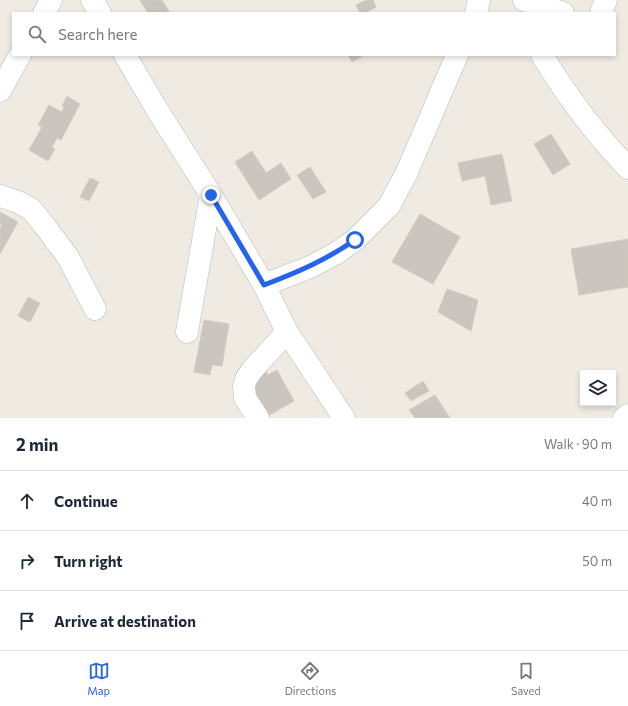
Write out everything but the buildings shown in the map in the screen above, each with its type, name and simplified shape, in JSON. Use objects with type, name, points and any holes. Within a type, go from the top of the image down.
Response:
[{"type":"street","points":[[45,12],[51,0]]},
{"type":"street","points":[[92,0],[99,12]]},
{"type":"street","points":[[476,12],[479,0]]},
{"type":"street","points":[[510,0],[517,12]]},
{"type":"street","points":[[524,0],[560,12]]},
{"type":"street","points":[[601,12],[606,0]]},
{"type":"street","points":[[0,91],[19,56]]},
{"type":"street","points":[[126,56],[264,285],[287,332],[344,418]]},
{"type":"street","points":[[264,285],[310,267],[335,254],[355,240],[389,206],[407,172],[457,56]]},
{"type":"street","points":[[543,56],[562,88],[578,110],[606,146],[628,168]]},
{"type":"street","points":[[187,332],[211,195]]},
{"type":"street","points":[[0,196],[18,202],[30,209],[44,225],[68,258],[95,310]]},
{"type":"street","points":[[258,418],[245,398],[244,386],[246,378],[287,332]]},
{"type":"street","points":[[624,418],[628,415]]},
{"type":"route","points":[[211,195],[264,285],[310,267],[335,254],[355,240]]}]
